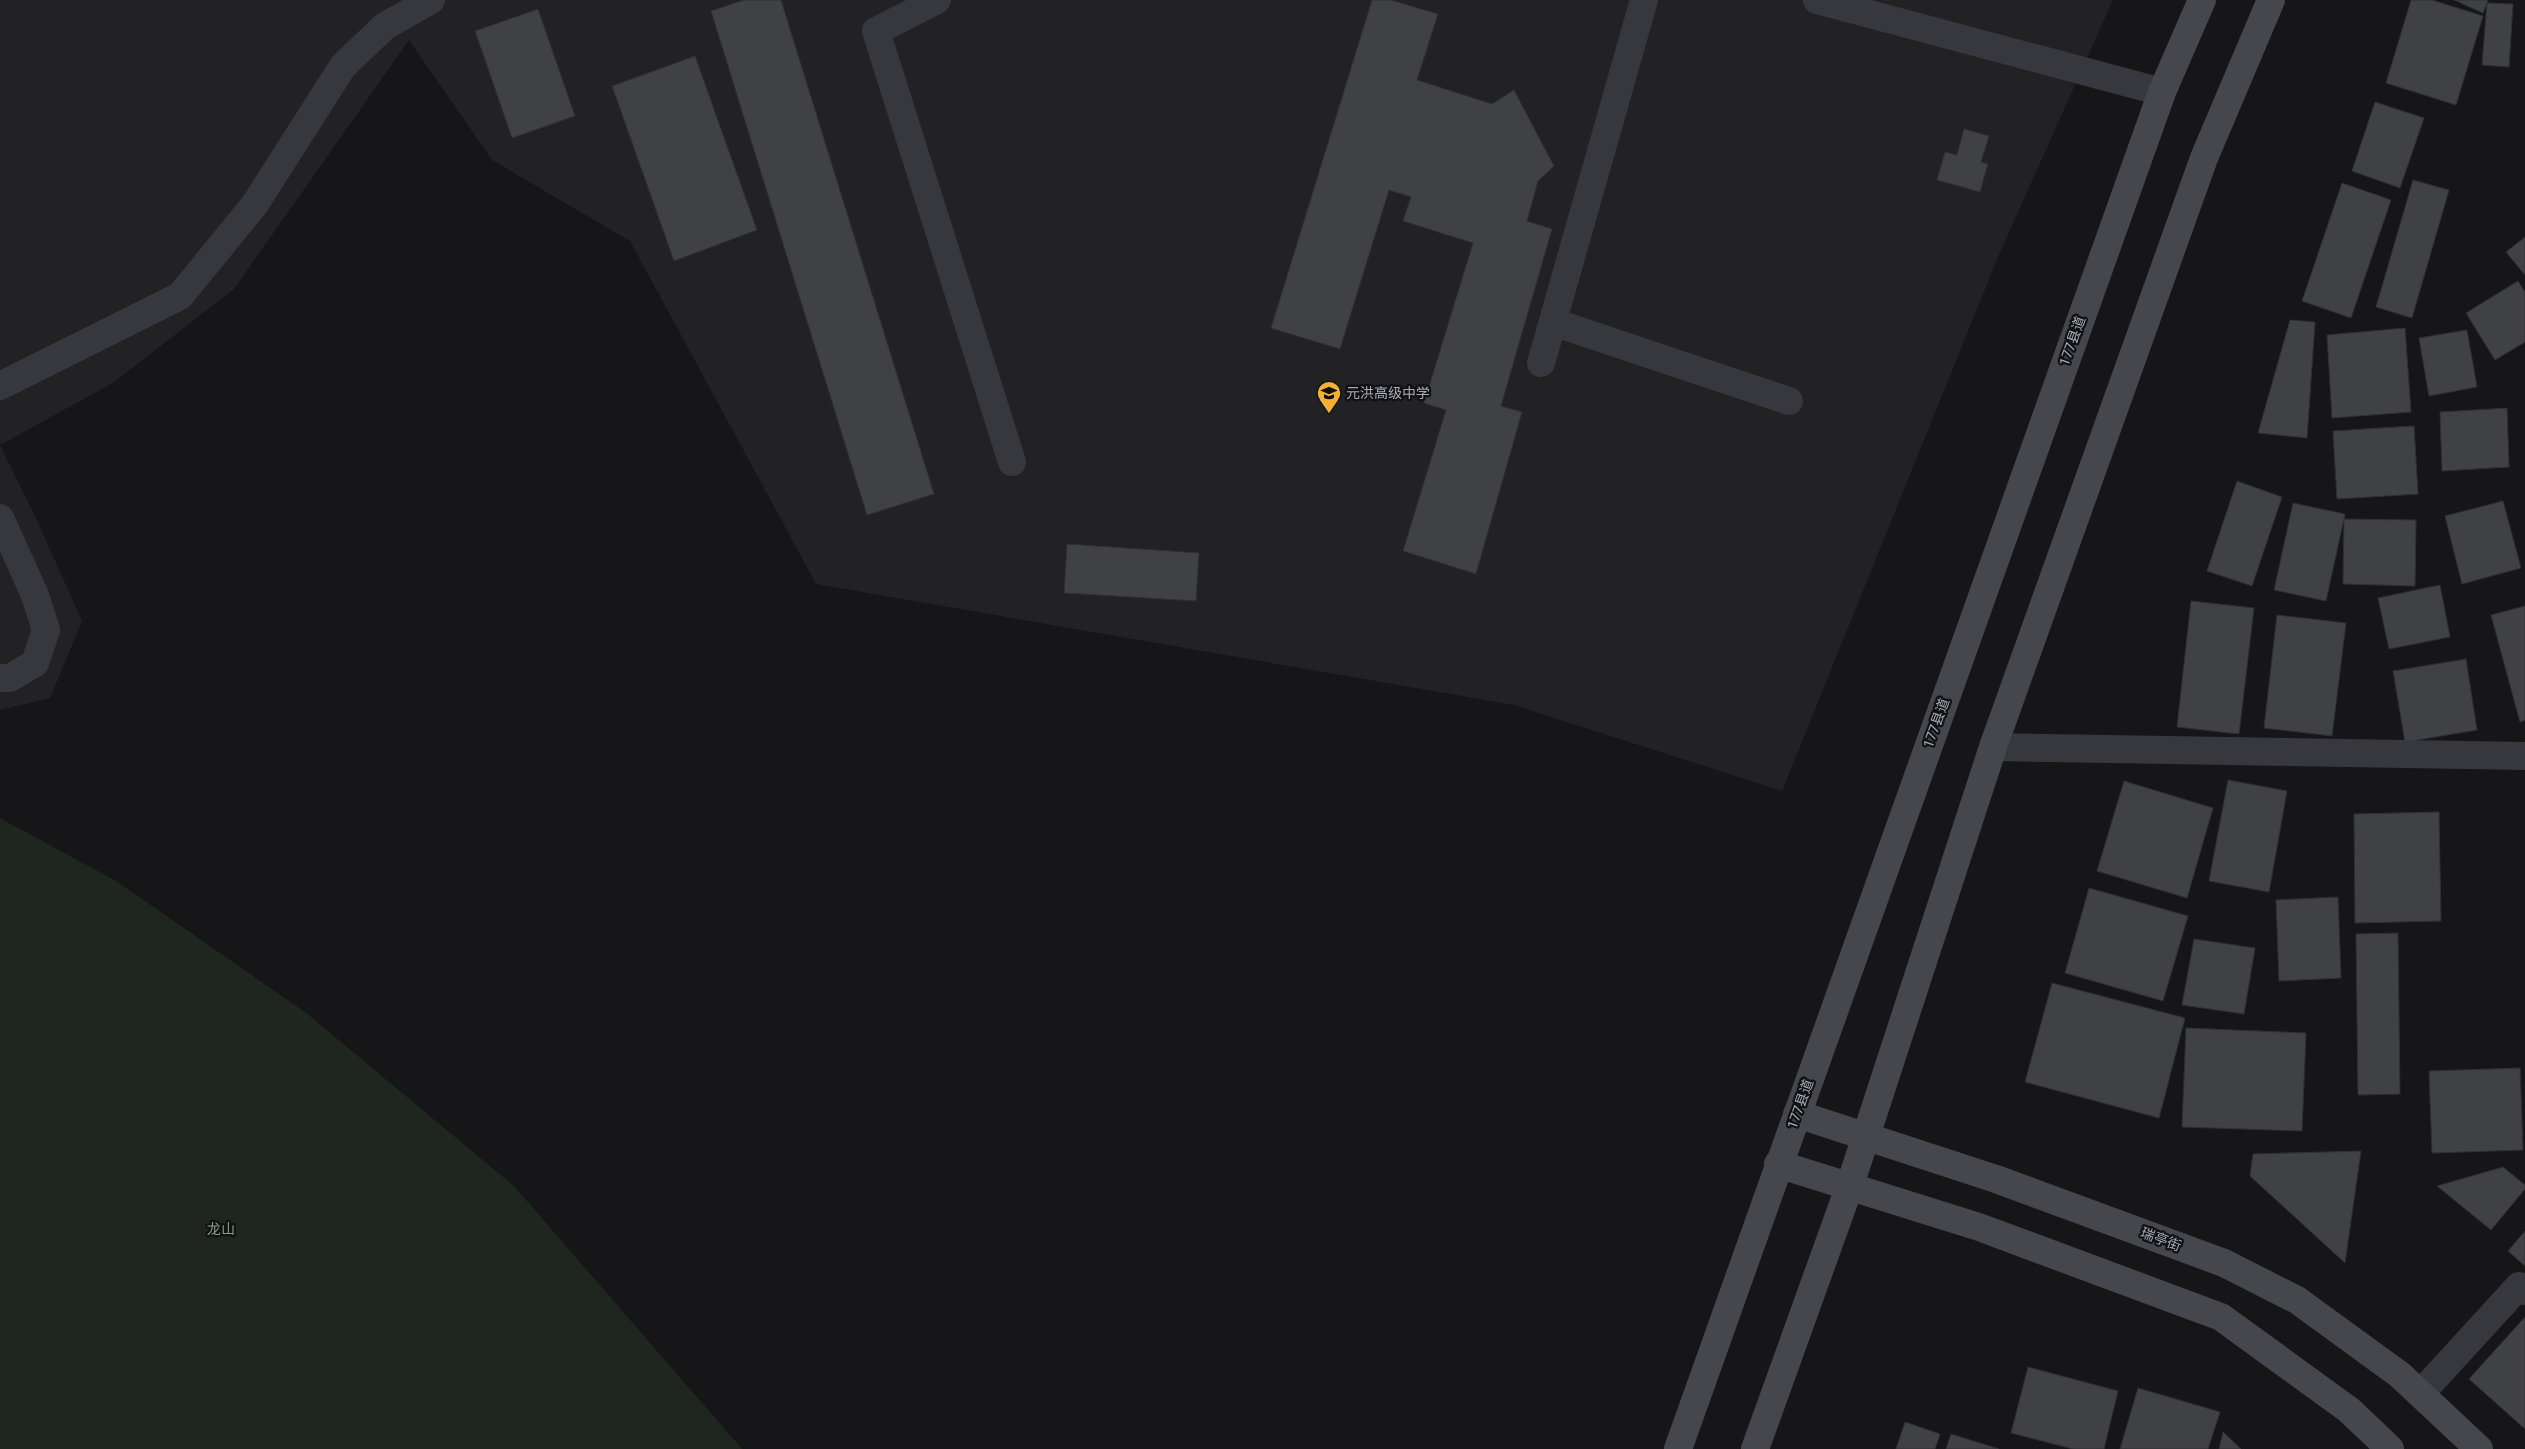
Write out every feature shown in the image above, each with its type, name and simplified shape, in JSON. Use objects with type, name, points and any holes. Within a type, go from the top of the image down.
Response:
[{"type":"main road","name":"177县道","points":[[1678,1449],[1778,1164],[2162,92],[2202,0]]},
{"type":"main road","points":[[1755,1449],[1850,1185],[1993,746],[2204,158],[2271,0]]},
{"type":"main road","name":"瑞亭街","points":[[1797,1114],[2005,1182],[2224,1263],[2297,1300],[2400,1375],[2479,1449]]},
{"type":"main road","points":[[1778,1164],[1979,1227],[2221,1317],[2349,1410],[2390,1449]]},
{"type":"street","points":[[0,386],[180,296],[255,204],[342,66],[384,26],[431,0]]},
{"type":"street","points":[[937,0],[876,31],[1012,462]]},
{"type":"street","points":[[1541,363],[1644,0]]},
{"type":"street","points":[[1817,0],[2162,92]]},
{"type":"street","points":[[1553,322],[1789,401]]},
{"type":"street","points":[[0,518],[35,595],[46,630],[35,663],[10,678],[0,678]]},
{"type":"street","points":[[1993,746],[2525,756]]},
{"type":"street","points":[[2420,1394],[2519,1286],[2525,1291]]},
{"type":"shaded area","name":"元洪高级中学","points":[[0,0],[2113,0],[1998,257],[1782,791],[1514,705],[816,584],[630,241],[492,160],[409,40],[234,289],[113,383],[0,445]]},
{"type":"shaded area","points":[[0,445],[36,518],[82,621],[50,698],[0,710]]},
{"type":"green space","name":"龙山","points":[[0,818],[116,881],[305,1012],[514,1186],[742,1449],[0,1449]]},
{"type":"building","points":[[744,0],[781,0],[934,494],[867,515],[711,11]]},
{"type":"building","points":[[1372,0],[1391,0],[1438,14],[1417,80],[1492,104],[1514,90],[1554,166],[1538,181],[1527,221],[1552,229],[1501,406],[1522,412],[1476,574],[1403,551],[1446,410],[1424,403],[1473,243],[1403,221],[1411,197],[1389,190],[1340,349],[1271,328]]},
{"type":"building","points":[[2411,0],[2432,0],[2483,16],[2456,105],[2386,83]]},
{"type":"building","points":[[2454,0],[2488,0],[2483,13]]},
{"type":"building","points":[[2487,3],[2513,4],[2509,67],[2482,65]]},
{"type":"building","points":[[538,9],[575,116],[512,138],[475,31]]},
{"type":"building","points":[[695,56],[757,230],[674,261],[612,86]]},
{"type":"building","points":[[2375,102],[2424,118],[2400,188],[2352,171]]},
{"type":"building","points":[[1964,129],[1989,136],[1981,162],[1988,164],[1980,192],[1937,180],[1945,152],[1957,155]]},
{"type":"building","points":[[2413,180],[2449,190],[2412,318],[2376,307]]},
{"type":"building","points":[[2342,183],[2391,200],[2351,318],[2302,301]]},
{"type":"building","points":[[2525,237],[2525,275],[2506,252]]},
{"type":"building","points":[[2518,281],[2525,292],[2525,342],[2495,360],[2466,313]]},
{"type":"building","points":[[2290,320],[2315,322],[2307,438],[2258,433]]},
{"type":"building","points":[[2405,328],[2411,412],[2332,418],[2327,335]]},
{"type":"building","points":[[2467,330],[2477,387],[2429,396],[2419,338]]},
{"type":"building","points":[[2507,408],[2509,467],[2442,471],[2440,412]]},
{"type":"building","points":[[2414,426],[2418,494],[2337,499],[2333,431]]},
{"type":"building","points":[[2237,481],[2282,497],[2252,586],[2207,571]]},
{"type":"building","points":[[2503,501],[2521,568],[2462,584],[2445,516]]},
{"type":"building","points":[[2293,503],[2345,514],[2326,601],[2274,590]]},
{"type":"building","points":[[2344,519],[2416,520],[2415,586],[2343,584]]},
{"type":"building","points":[[1067,544],[1199,553],[1196,601],[1064,593]]},
{"type":"building","points":[[2440,585],[2450,637],[2389,649],[2378,598]]},
{"type":"building","points":[[2191,601],[2254,608],[2239,734],[2177,727]]},
{"type":"building","points":[[2525,606],[2525,720],[2520,722],[2491,615]]},
{"type":"building","points":[[2277,615],[2346,623],[2332,736],[2264,728]]},
{"type":"building","points":[[2466,659],[2477,730],[2405,742],[2393,671]]},
{"type":"building","points":[[2228,780],[2287,791],[2269,892],[2209,881]]},
{"type":"building","points":[[2124,781],[2213,808],[2187,898],[2097,871]]},
{"type":"building","points":[[2439,812],[2441,921],[2355,923],[2354,814]]},
{"type":"building","points":[[2089,888],[2188,916],[2163,1001],[2065,973]]},
{"type":"building","points":[[2338,897],[2341,978],[2279,981],[2276,900]]},
{"type":"building","points":[[2398,933],[2400,1094],[2358,1095],[2356,934]]},
{"type":"building","points":[[2194,939],[2255,948],[2244,1014],[2182,1005]]},
{"type":"building","points":[[2052,983],[2185,1018],[2159,1118],[2025,1082]]},
{"type":"building","points":[[2186,1028],[2306,1033],[2302,1131],[2182,1127]]},
{"type":"building","points":[[2520,1068],[2523,1150],[2432,1153],[2429,1071]]},
{"type":"building","points":[[2361,1151],[2345,1263],[2250,1176],[2253,1154]]},
{"type":"building","points":[[2503,1167],[2525,1185],[2525,1189],[2491,1230],[2437,1186]]},
{"type":"building","points":[[2525,1231],[2525,1266],[2508,1251]]},
{"type":"building","points":[[2525,1317],[2525,1429],[2469,1379]]},
{"type":"building","points":[[2028,1367],[2118,1391],[2104,1449],[2073,1449],[2011,1433]]},
{"type":"building","points":[[2138,1388],[2220,1412],[2208,1449],[2120,1449]]},
{"type":"building","points":[[1905,1422],[1940,1434],[1935,1449],[1896,1449]]},
{"type":"building","points":[[2223,1432],[2241,1449],[2219,1449]]},
{"type":"building","points":[[1951,1434],[1999,1449],[1946,1449]]},
{"type":"place","name":"元洪高级中学","points":[[1329,414]]}]
